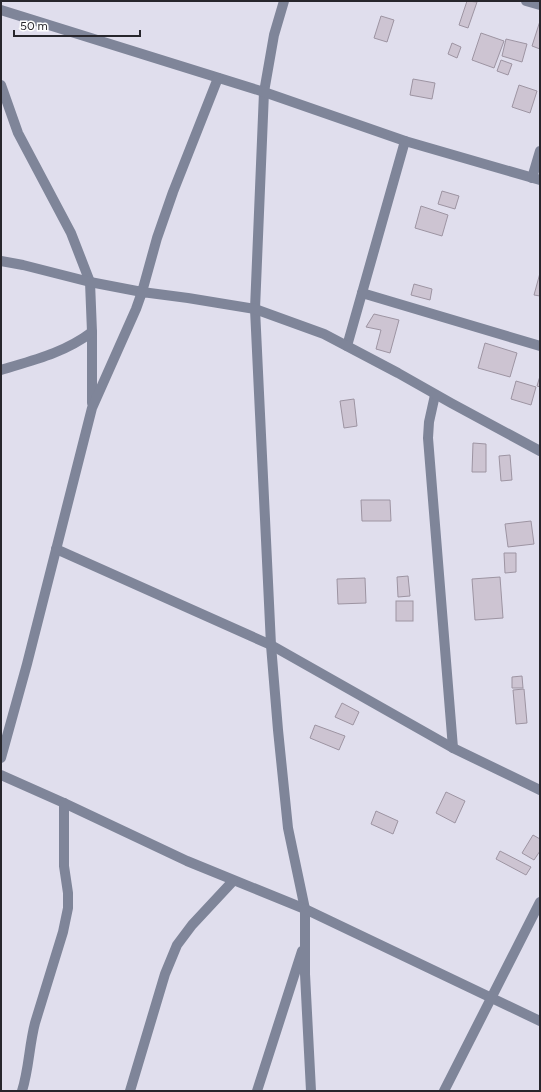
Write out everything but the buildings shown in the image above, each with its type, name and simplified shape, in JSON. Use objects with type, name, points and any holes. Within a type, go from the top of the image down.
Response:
[{"type":"street","points":[[284,1],[274,35],[264,92],[255,309],[271,645],[286,814],[305,909],[304,974],[311,1091]]},
{"type":"street","points":[[526,1],[540,5]]},
{"type":"street","points":[[1,10],[264,92],[405,141],[536,179],[540,151]]},
{"type":"street","points":[[1,758],[27,664],[92,408],[136,309],[170,199],[218,78]]},
{"type":"street","points":[[1,85],[18,133],[71,233],[90,282],[92,332],[92,408]]},
{"type":"street","points":[[347,346],[405,141]]},
{"type":"street","points":[[1,261],[90,282],[142,292],[255,309],[324,334],[398,373],[435,395],[540,450]]},
{"type":"street","points":[[362,293],[540,346]]},
{"type":"street","points":[[1,370],[62,351],[92,332]]},
{"type":"street","points":[[435,395],[429,422],[428,438],[453,748]]},
{"type":"street","points":[[56,550],[271,645],[453,748],[540,790]]},
{"type":"street","points":[[1,775],[187,861],[305,909],[540,1021]]},
{"type":"street","points":[[22,1091],[29,1061],[35,1023],[63,932],[68,908],[68,893],[64,866],[64,803]]},
{"type":"street","points":[[130,1091],[165,974],[177,946],[192,925],[233,881]]},
{"type":"street","points":[[444,1091],[540,902]]},
{"type":"street","points":[[257,1091],[304,942]]}]
